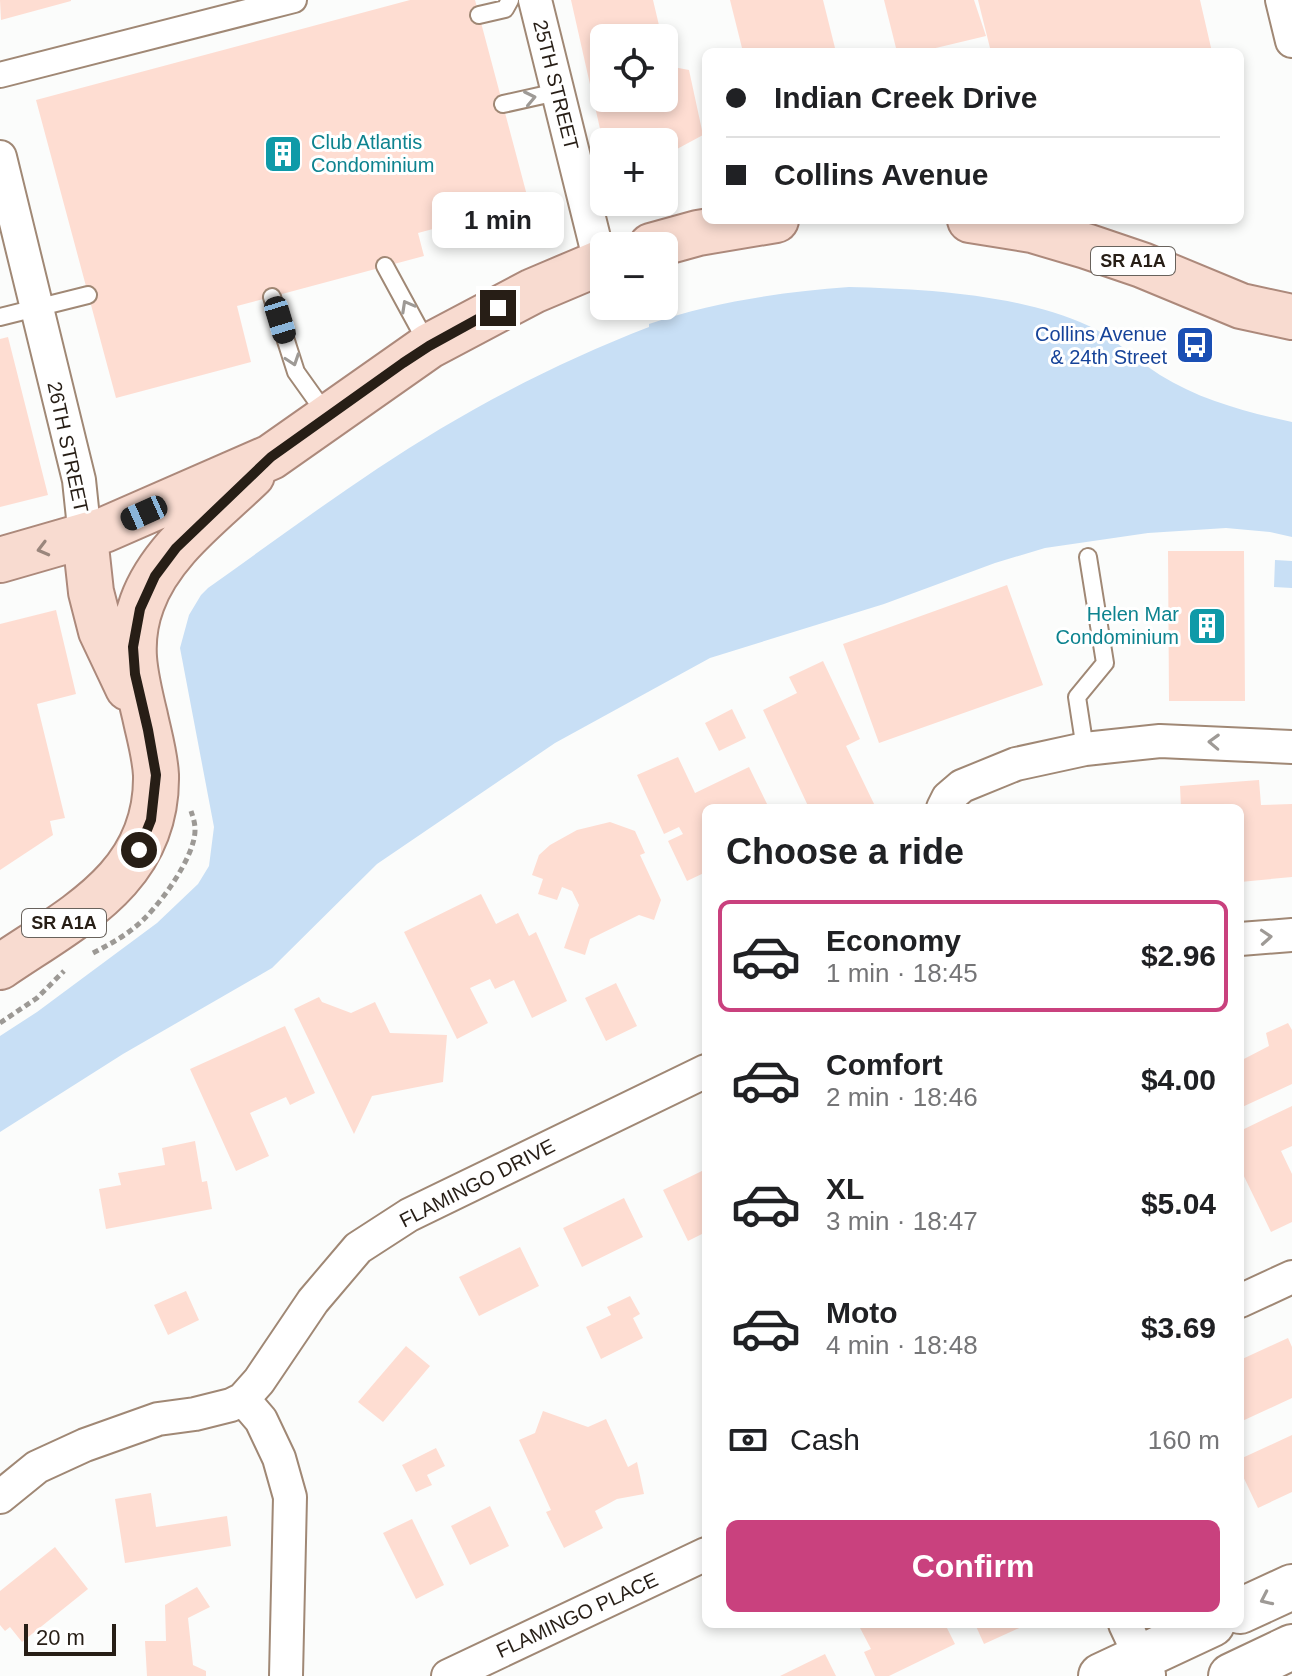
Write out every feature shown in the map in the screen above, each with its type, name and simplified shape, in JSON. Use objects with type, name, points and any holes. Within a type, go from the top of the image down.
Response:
[{"type":"main road","points":[[678,239],[741,224]]},
{"type":"main road","name":"SR A1A","points":[[995,224],[1032,230],[1086,246],[1142,265],[1241,306],[1292,317]]},
{"type":"main road","name":"SR A1A","points":[[0,967],[113,886],[131,864],[146,834],[154,805],[156,775],[133,661],[137,622],[146,593],[176,548],[271,457],[429,346],[533,291],[590,267]]},
{"type":"main road","name":"SR A1A","points":[[0,560],[85,537],[271,457]]},
{"type":"main road","name":"26TH STREET","points":[[85,537],[91,592],[101,631],[148,730]]},
{"type":"main road","points":[[1244,1609],[1292,1587]]},
{"type":"main road","points":[[1101,1676],[1139,1652],[1202,1628]]},
{"type":"main road","points":[[1242,1674],[1292,1647]]},
{"type":"street","points":[[0,75],[294,0]]},
{"type":"street","name":"25TH STREET","points":[[535,0],[594,232]]},
{"type":"street","name":"26TH STREET","points":[[0,157],[79,480],[85,537]]},
{"type":"street","points":[[945,804],[962,786],[975,780],[1016,764],[1085,749],[1160,741],[1292,747]]},
{"type":"street","points":[[1244,939],[1292,935]]},
{"type":"street","name":"FLAMINGO DRIVE","points":[[243,1399],[259,1381],[313,1301],[358,1248],[409,1215],[702,1073]]},
{"type":"street","points":[[1244,1299],[1292,1277]]},
{"type":"street","points":[[0,1497],[37,1467],[85,1445],[158,1419],[195,1414],[243,1399],[261,1420],[279,1458],[290,1497],[286,1676]]},
{"type":"street","name":"FLAMINGO PLACE","points":[[448,1676],[702,1556]]},
{"type":"lane","points":[[479,15],[505,9],[510,0]]},
{"type":"lane","points":[[503,104],[557,92]]},
{"type":"lane","points":[[385,266],[429,346]]},
{"type":"lane","points":[[0,317],[88,295]]},
{"type":"lane","points":[[272,297],[296,372],[328,416]]},
{"type":"lane","points":[[1085,749],[1077,697],[1105,663],[1088,557]]},
{"type":"water","points":[[849,287],[909,289],[971,295],[1033,307],[1099,331],[1160,375],[1191,391],[1241,409],[1292,422],[1292,537],[1226,528],[1148,533],[1045,548],[884,604],[710,658],[555,743],[377,864],[272,968],[123,1054],[0,1132],[0,1036],[157,923],[198,884],[209,866],[214,827],[180,648],[189,615],[201,595],[322,506],[410,447],[491,400],[569,361],[649,327],[649,324],[678,320],[678,316],[722,304]]},
{"type":"water","points":[[1275,560],[1292,561],[1292,588],[1274,587]]},
{"type":"building","points":[[0,0],[71,0],[71,1],[1,20]]},
{"type":"building","name":"Club Atlantis Condominium","points":[[410,0],[475,0],[529,203],[418,233],[424,256],[237,306],[251,362],[116,398],[36,100]]},
{"type":"building","points":[[571,0],[653,0],[659,24],[590,24],[590,84]]},
{"type":"building","points":[[730,0],[823,0],[835,48],[742,48]]},
{"type":"building","points":[[884,0],[974,0],[986,36],[936,48],[896,48]]},
{"type":"building","points":[[978,0],[1200,0],[1211,48],[990,48]]},
{"type":"building","points":[[678,68],[689,70],[702,136],[678,148],[678,128],[600,128],[596,112],[678,112]]},
{"type":"building","points":[[8,337],[48,495],[0,507],[0,339]]},
{"type":"building","name":"Helen Mar Condominium","points":[[1168,551],[1244,551],[1245,701],[1169,701]]},
{"type":"building","points":[[1007,585],[1043,685],[879,743],[843,644]]},
{"type":"building","points":[[56,610],[76,694],[37,704],[65,818],[50,821],[53,835],[0,870],[0,624]]},
{"type":"building","points":[[823,661],[860,739],[846,746],[874,804],[807,804],[763,710],[797,693],[789,677]]},
{"type":"building","points":[[732,709],[746,738],[719,751],[705,723]]},
{"type":"building","points":[[678,757],[695,793],[749,767],[767,804],[702,804],[702,874],[687,881],[668,841],[683,834],[679,827],[664,834],[637,775]]},
{"type":"building","points":[[1259,780],[1261,805],[1292,804],[1292,877],[1244,882],[1244,804],[1181,804],[1180,786]]},
{"type":"building","points":[[610,822],[635,831],[645,853],[640,855],[661,900],[654,920],[639,915],[590,939],[585,955],[564,948],[579,905],[572,891],[562,887],[557,900],[538,894],[543,879],[532,875],[539,855],[550,845],[577,830]]},
{"type":"building","points":[[481,894],[496,924],[518,913],[529,936],[536,932],[567,1001],[532,1018],[514,980],[495,989],[490,979],[470,988],[488,1023],[457,1039],[404,932]]},
{"type":"building","points":[[616,983],[637,1026],[606,1041],[585,998]]},
{"type":"building","points":[[319,997],[322,1002],[351,1013],[375,1002],[390,1033],[447,1035],[443,1082],[372,1096],[354,1134],[294,1009]]},
{"type":"building","points":[[1288,1023],[1292,1030],[1292,1084],[1244,1106],[1244,1059],[1269,1046],[1266,1033]]},
{"type":"building","points":[[285,1026],[315,1093],[290,1105],[286,1097],[250,1113],[269,1156],[236,1171],[190,1069]]},
{"type":"building","points":[[1292,1106],[1292,1146],[1281,1151],[1292,1174],[1292,1222],[1271,1232],[1244,1176],[1244,1129]]},
{"type":"building","points":[[195,1141],[202,1182],[207,1181],[212,1209],[106,1229],[99,1189],[121,1185],[118,1173],[165,1165],[162,1148]]},
{"type":"building","points":[[702,1171],[702,1234],[688,1241],[663,1190]]},
{"type":"building","points":[[624,1198],[643,1237],[582,1267],[563,1228]]},
{"type":"building","points":[[520,1247],[539,1286],[479,1316],[459,1277]]},
{"type":"building","points":[[186,1291],[199,1320],[168,1335],[154,1305]]},
{"type":"building","points":[[630,1296],[640,1314],[633,1318],[643,1338],[601,1359],[586,1327],[611,1315],[607,1307]]},
{"type":"building","points":[[1288,1338],[1292,1347],[1292,1398],[1244,1420],[1244,1358]]},
{"type":"building","points":[[406,1346],[430,1366],[383,1422],[358,1402]]},
{"type":"building","points":[[543,1411],[588,1427],[606,1419],[628,1467],[637,1462],[644,1494],[617,1499],[595,1511],[603,1528],[564,1548],[546,1512],[551,1510],[519,1440],[535,1433]]},
{"type":"building","points":[[1292,1435],[1292,1492],[1258,1508],[1244,1478],[1244,1457]]},
{"type":"building","points":[[436,1448],[445,1466],[427,1475],[432,1485],[416,1492],[402,1465]]},
{"type":"building","points":[[151,1493],[156,1527],[227,1516],[231,1546],[125,1563],[115,1499]]},
{"type":"building","points":[[490,1506],[509,1546],[470,1565],[451,1526]]},
{"type":"building","points":[[412,1519],[444,1585],[416,1599],[383,1533]]},
{"type":"building","points":[[55,1547],[88,1589],[22,1642],[10,1627],[5,1631],[0,1625],[0,1591]]},
{"type":"building","points":[[197,1587],[210,1607],[188,1618],[193,1665],[206,1671],[206,1676],[147,1676],[145,1641],[166,1641],[165,1605]]},
{"type":"building","points":[[860,1628],[947,1628],[955,1644],[889,1676],[875,1676],[864,1652],[871,1649]]},
{"type":"building","points":[[977,1628],[1019,1628],[984,1644]]},
{"type":"building","points":[[825,1654],[836,1676],[780,1676]]},
{"type":"place","name":"Club Atlantis Condominium","points":[[283,154]]},
{"type":"place","name":"Collins Avenue & 24th Street","points":[[1195,345]]},
{"type":"place","name":"Helen Mar Condominium","points":[[1207,626]]},
{"type":"route","points":[[139,850],[151,820],[156,775],[135,674],[133,647],[140,609],[165,560],[271,457],[403,363],[498,308]]}]
